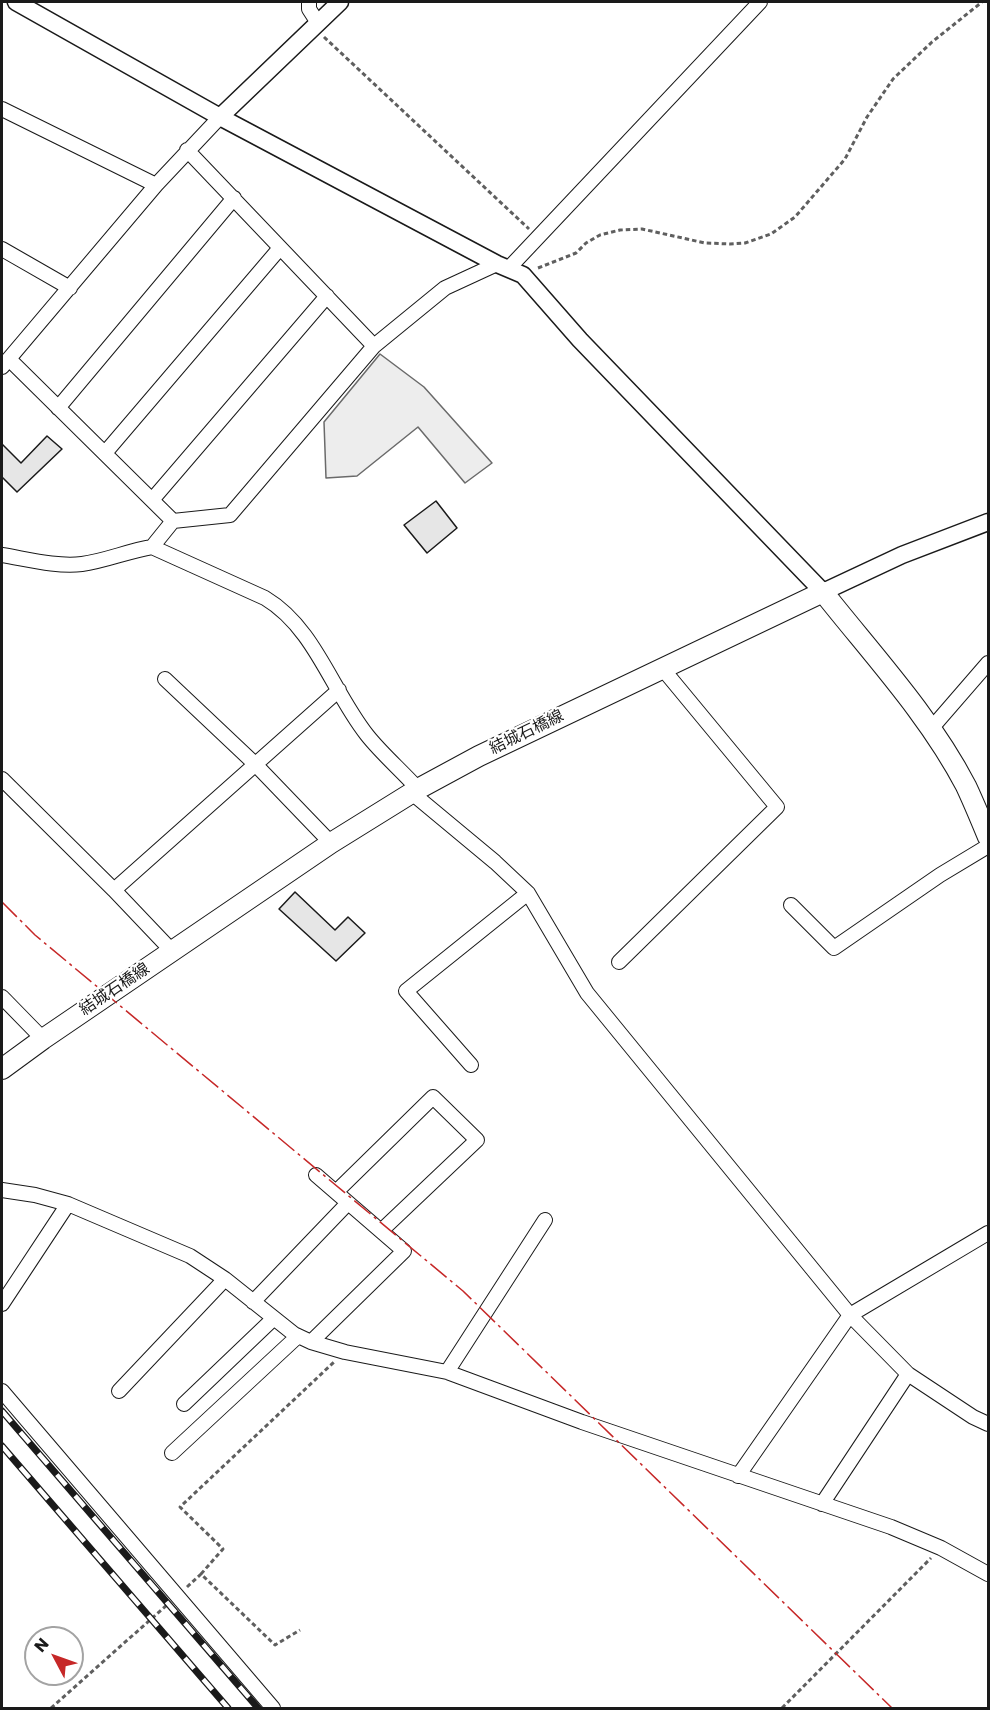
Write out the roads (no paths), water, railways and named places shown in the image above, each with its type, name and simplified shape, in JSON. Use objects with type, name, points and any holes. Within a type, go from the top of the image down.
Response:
[{"type":"main road","name":"結城石橋線","points":[[2,1070],[43,1039],[331,843],[415,791],[479,756],[823,592]]},
{"type":"main road","points":[[823,592],[930,730],[965,785],[988,837]]},
{"type":"street","points":[[16,2],[220,117],[509,269],[823,592],[902,555],[988,522]]},
{"type":"street","points":[[297,2],[313,15]]},
{"type":"street","points":[[173,521],[58,408],[5,363],[187,150],[313,15],[340,2]]},
{"type":"street","points":[[152,547],[173,521],[230,515],[374,346],[445,288],[509,269],[760,2]]},
{"type":"street","points":[[2,109],[156,185]]},
{"type":"street","points":[[187,150],[374,346]]},
{"type":"street","points":[[58,408],[234,198]]},
{"type":"street","points":[[105,453],[280,248]]},
{"type":"street","points":[[2,249],[70,288]]},
{"type":"street","points":[[152,500],[327,296]]},
{"type":"street","points":[[2,555],[62,564],[82,564],[152,547],[276,605],[297,624],[367,735],[415,791],[528,893],[587,993],[850,1315],[908,1374],[973,1417],[988,1424]]},
{"type":"street","points":[[930,730],[988,663]]},
{"type":"street","points":[[619,962],[777,807],[662,668]]},
{"type":"street","points":[[165,679],[255,764],[331,843]]},
{"type":"street","points":[[114,890],[339,690]]},
{"type":"street","points":[[2,778],[172,951]]},
{"type":"street","points":[[791,905],[834,948],[940,875],[988,846]]},
{"type":"street","points":[[471,1065],[406,991],[528,893]]},
{"type":"street","points":[[2,997],[43,1039]]},
{"type":"street","points":[[336,1192],[434,1097],[477,1140],[381,1231]]},
{"type":"street","points":[[311,1342],[404,1251],[316,1175]]},
{"type":"street","points":[[2,1190],[35,1195],[68,1204],[190,1256],[225,1279],[298,1336],[311,1342],[345,1352],[447,1372],[582,1422],[891,1527],[941,1548],[988,1574]]},
{"type":"street","points":[[253,1302],[348,1203]]},
{"type":"street","points":[[2,1304],[68,1204]]},
{"type":"street","points":[[447,1372],[545,1220]]},
{"type":"street","points":[[738,1476],[850,1315],[988,1233]]},
{"type":"street","points":[[119,1391],[225,1279]]},
{"type":"street","points":[[184,1404],[273,1318]]},
{"type":"street","points":[[172,1453],[298,1336]]},
{"type":"street","points":[[822,1504],[908,1374]]},
{"type":"street","points":[[2,1391],[273,1708]]},
{"type":"railway","points":[[2,1411],[258,1708]]},
{"type":"railway","points":[[2,1446],[228,1708]]}]
